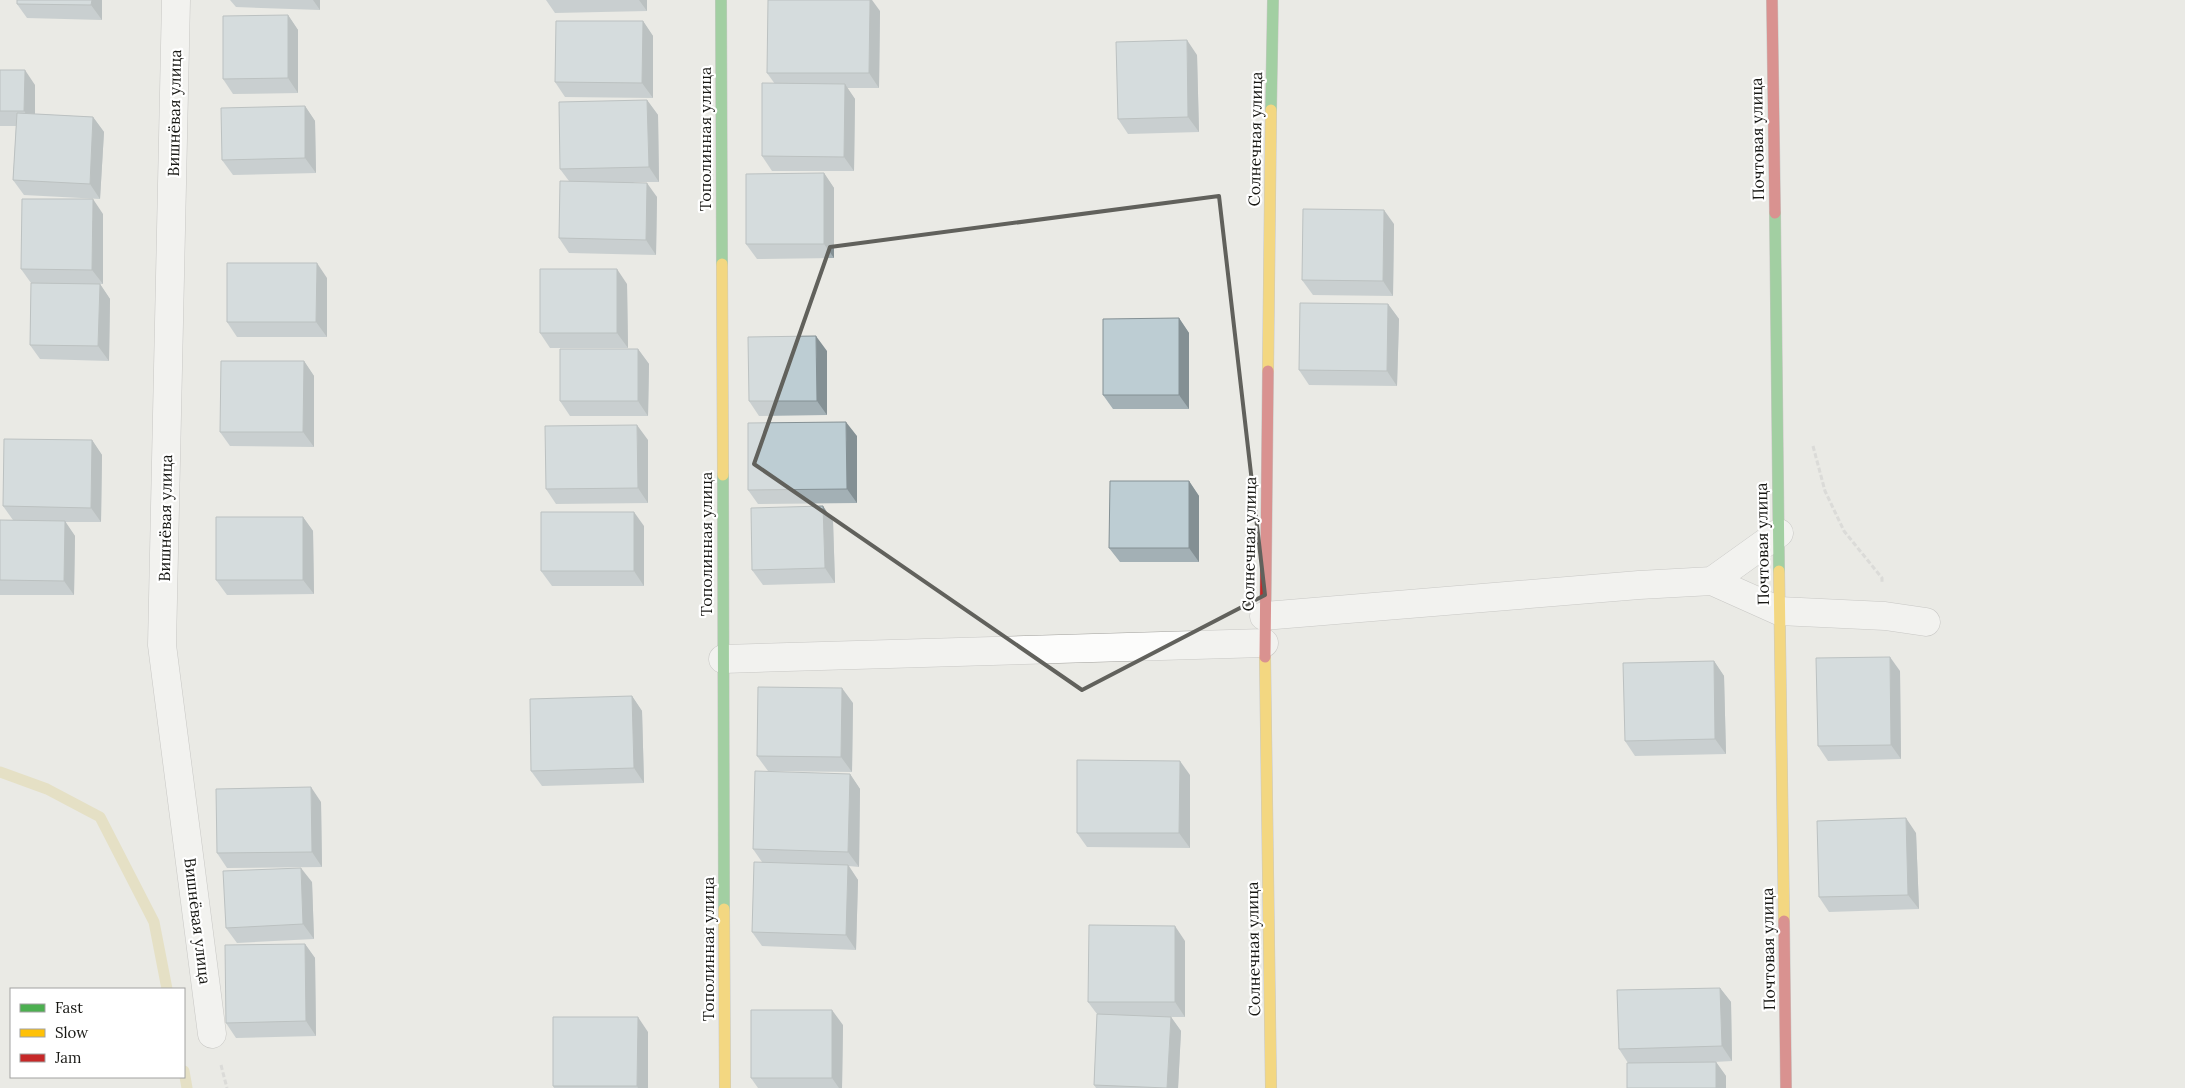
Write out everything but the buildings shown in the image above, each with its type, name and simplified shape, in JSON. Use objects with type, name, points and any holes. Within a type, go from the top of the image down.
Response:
[{"type":"street","name":"Вишнёвая улица","points":[[176,0],[162,645],[212,1034]]},
{"type":"street","name":"Тополинная улица","points":[[721,0],[725,1088]]},
{"type":"street","name":"Солнечная улица","points":[[1271,1088],[1264,616],[1273,0]]},
{"type":"street","name":"Почтовая улица","points":[[1772,0],[1786,1088]]},
{"type":"street","points":[[1712,582],[1779,533]]},
{"type":"street","points":[[1264,616],[1639,585],[1712,582],[1779,611],[1886,616],[1926,622]]},
{"type":"street","points":[[723,659],[1264,643]]},
{"type":"path","points":[[1812,444],[1825,491],[1844,531],[1882,578],[1886,616]]},
{"type":"highlighted area","points":[[1219,196],[1265,595],[1082,690],[754,464],[830,247]]},
{"type":"waterway","points":[[0,772],[47,789],[100,817],[154,922],[167,988]]},
{"type":"waterway","points":[[185,1077],[187,1088]]},
{"type":"traffic: fast","points":[[721,0],[722,264]]},
{"type":"traffic: fast","points":[[1271,110],[1273,0]]},
{"type":"traffic: fast","points":[[1775,213],[1779,571]]},
{"type":"traffic: fast","points":[[723,475],[724,909]]},
{"type":"traffic: slow","points":[[1268,371],[1271,110]]},
{"type":"traffic: slow","points":[[722,264],[723,475]]},
{"type":"traffic: slow","points":[[1779,571],[1784,921]]},
{"type":"traffic: slow","points":[[1265,657],[1271,1088]]},
{"type":"traffic: slow","points":[[724,909],[725,1088]]},
{"type":"traffic: jam","points":[[1772,0],[1775,213]]},
{"type":"traffic: jam","points":[[1265,657],[1268,371]]},
{"type":"traffic: jam","points":[[1784,921],[1786,1088]]}]
